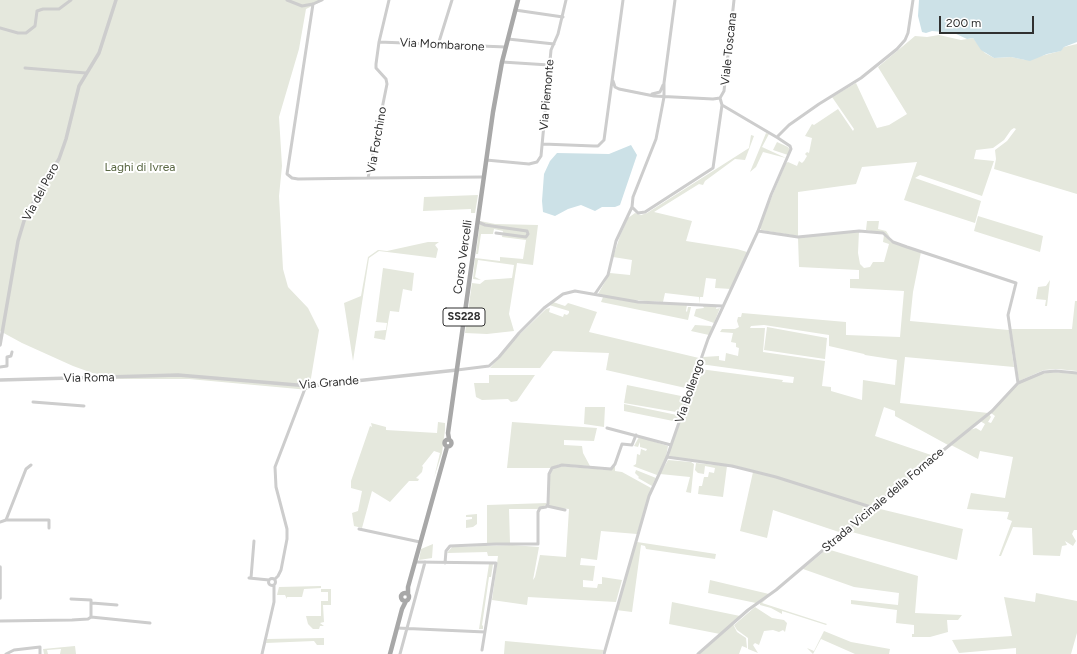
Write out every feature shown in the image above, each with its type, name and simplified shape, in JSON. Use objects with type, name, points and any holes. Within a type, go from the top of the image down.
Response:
[{"type":"main road","name":"SS228","points":[[484,176],[495,96],[518,0]]},
{"type":"main road","name":"Corso Vercelli","points":[[420,542],[447,447],[452,445],[448,433],[484,176]]},
{"type":"main road","name":"SS228","points":[[390,654],[420,542]]},
{"type":"street","points":[[0,28],[18,33],[26,33],[35,26],[37,12],[43,9],[59,9],[71,0]]},
{"type":"street","name":"Via del Pero","points":[[0,345],[2,325],[18,241],[24,222],[39,191],[58,159],[66,138],[76,94],[86,73],[102,46],[116,0]]},
{"type":"street","points":[[288,0],[298,5],[313,4],[322,0]]},
{"type":"street","name":"Via Forchino","points":[[390,0],[379,42],[376,68],[386,79],[387,84],[368,178],[484,176]]},
{"type":"street","points":[[438,45],[452,0]]},
{"type":"street","name":"Via Piemonte","points":[[486,160],[529,164],[537,162],[541,156],[549,65],[563,17],[566,0]]},
{"type":"street","points":[[543,144],[594,146],[601,144],[606,133],[623,0]]},
{"type":"street","points":[[595,294],[608,275],[616,241],[632,207],[633,197],[656,139],[664,96],[664,83],[675,0]]},
{"type":"street","name":"Viale Toscana","points":[[619,89],[650,95],[713,99],[720,98],[724,91],[734,0]]},
{"type":"street","points":[[722,105],[779,139],[778,136],[783,129],[819,104],[861,78],[898,49],[908,33],[913,0]]},
{"type":"street","points":[[313,4],[287,174],[292,178],[298,179],[368,178]]},
{"type":"street","points":[[515,10],[563,17]]},
{"type":"street","points":[[508,39],[554,44]]},
{"type":"street","name":"Via Mombarone","points":[[379,42],[506,47]]},
{"type":"street","points":[[502,62],[549,65]]},
{"type":"street","points":[[25,68],[86,73]]},
{"type":"street","points":[[610,98],[619,89],[615,87],[613,81]]},
{"type":"street","points":[[650,95],[660,92],[664,83]]},
{"type":"street","points":[[632,207],[638,213],[645,212],[712,170],[714,166],[722,105],[720,98]]},
{"type":"street","name":"Via Bollengo","points":[[604,654],[645,508],[667,458],[704,348],[722,306],[758,231],[771,195],[791,149],[790,146],[779,139]]},
{"type":"street","points":[[478,222],[485,225],[527,231],[528,234],[526,237],[496,233]]},
{"type":"street","points":[[758,231],[798,237],[859,231],[883,233],[893,242],[1016,283],[1008,315],[1018,383]]},
{"type":"street","points":[[457,370],[482,368],[494,362],[518,333],[544,308],[563,294],[575,292],[638,302],[722,306]]},
{"type":"street","points":[[0,368],[7,366],[7,357],[11,356],[12,352]]},
{"type":"street","name":"Via Grande","points":[[178,375],[306,386],[457,370]]},
{"type":"street","name":"Strada Vicinale della Fornace","points":[[698,654],[992,411],[1018,383],[1044,372],[1056,371],[1077,373]]},
{"type":"street","name":"Via Roma","points":[[0,380],[178,375]]},
{"type":"street","points":[[262,654],[274,602],[275,579],[281,570],[287,539],[287,529],[276,487],[275,467],[306,386]]},
{"type":"street","points":[[33,402],[84,406]]},
{"type":"street","points":[[607,428],[671,445]]},
{"type":"street","points":[[547,506],[549,474],[552,468],[562,465],[611,469],[615,464],[622,444],[632,445],[636,435]]},
{"type":"street","points":[[667,458],[732,466],[776,477],[874,508]]},
{"type":"street","points":[[6,520],[26,469],[31,465]]},
{"type":"street","points":[[446,563],[446,551],[450,546],[538,544],[539,510],[547,506],[565,510]]},
{"type":"street","points":[[0,522],[6,520],[49,520],[50,528]]},
{"type":"street","points":[[358,529],[373,534],[420,542]]},
{"type":"street","points":[[254,541],[250,578],[269,580],[275,579]]},
{"type":"street","points":[[415,562],[496,563],[482,650]]},
{"type":"street","points":[[400,654],[425,562]]},
{"type":"street","points":[[0,566],[0,598]]},
{"type":"street","points":[[269,580],[270,584],[274,585]]},
{"type":"street","points":[[406,597],[415,600]]},
{"type":"street","points":[[71,599],[87,599],[91,600],[92,603],[117,605]]},
{"type":"street","points":[[90,617],[92,603]]},
{"type":"street","points":[[0,621],[72,620],[88,619],[90,617],[150,623]]},
{"type":"street","points":[[397,628],[485,632]]},
{"type":"street","points":[[6,654],[14,650],[40,647],[40,654]]},
{"type":"green space","name":"Laghi di Ivrea","points":[[0,0],[324,0],[306,9],[299,49],[279,117],[282,166],[279,196],[283,269],[288,287],[308,308],[319,330],[309,390],[189,379],[109,379],[73,366],[22,343],[0,331]]},
{"type":"green space","points":[[939,35],[961,40],[973,38],[985,53],[994,58],[1011,57],[1026,60],[1060,51],[1064,47],[1077,44],[1077,194],[994,169],[996,159],[995,150],[1007,141],[1016,129],[1014,128],[1004,140],[993,148],[976,150],[974,159],[994,161],[982,196],[920,175],[915,178],[981,201],[975,223],[904,200],[917,162],[862,167],[856,184],[798,192],[798,236],[761,230],[760,228],[768,206],[786,163],[788,162],[797,166],[799,161],[802,163],[804,161],[807,156],[805,154],[807,152],[809,153],[812,138],[805,136],[812,124],[814,125],[838,109],[853,131],[854,129],[832,97],[856,83],[877,128],[889,125],[907,114],[878,67],[915,36],[927,37]]},
{"type":"green space","points":[[766,133],[769,134],[762,147],[786,158],[763,152],[756,167],[750,172]]},
{"type":"green space","points":[[751,135],[754,136],[745,160],[735,159],[705,181],[703,185],[699,184],[654,212],[692,221],[686,241],[747,252],[731,289],[715,288],[716,279],[706,278],[703,297],[700,297],[699,304],[699,297],[665,293],[663,302],[617,299],[598,294],[610,273],[630,275],[632,260],[613,257],[628,218],[635,213],[641,215],[647,213],[749,148]]},
{"type":"green space","points":[[777,142],[788,147],[790,150],[788,155],[773,150]]},
{"type":"green space","points":[[478,195],[475,213],[471,213],[471,209],[423,211],[424,197]]},
{"type":"green space","points":[[978,216],[1043,236],[1040,252],[974,231]]},
{"type":"green space","points":[[480,221],[495,224],[538,225],[533,265],[517,263],[509,314],[514,331],[487,334],[465,333],[472,283],[480,284],[485,280],[512,278],[514,265],[478,260],[475,277],[481,280],[473,279],[475,258],[500,261],[500,257],[523,259],[526,240],[502,237],[503,231],[494,229],[493,234],[481,234],[478,254],[476,254]]},
{"type":"green space","points":[[867,221],[879,221],[878,229],[886,231],[890,237],[884,233],[866,230]]},
{"type":"green space","points":[[859,231],[858,253],[860,264],[864,268],[870,267],[873,262],[884,262],[889,244],[883,242],[884,235],[891,242],[921,252],[913,292],[910,321],[1009,330],[1014,367],[905,357],[900,403],[988,413],[948,445],[895,416],[895,411],[884,407],[875,436],[934,456],[874,507],[764,473],[669,456],[672,443],[700,369],[783,380],[782,382],[793,383],[794,377],[700,364],[703,357],[719,356],[719,360],[725,361],[726,353],[738,356],[739,348],[736,347],[736,343],[731,342],[733,333],[720,332],[722,329],[735,329],[739,327],[737,321],[738,317],[741,317],[742,313],[846,322],[846,335],[900,337],[904,291],[850,288],[850,279],[859,279],[859,270],[799,267],[798,238]],"holes":[[[764,325],[829,335],[829,346],[865,355],[897,360],[895,385],[863,380],[862,400],[831,391],[831,387],[822,386],[825,361],[763,352],[765,328],[750,328],[751,326]]]},
{"type":"green space","points":[[428,242],[439,242],[435,245],[438,249],[436,258],[379,251],[369,258],[353,361],[344,303],[361,296],[368,257],[378,250],[387,251]]},
{"type":"green space","points":[[383,268],[414,273],[412,291],[403,289],[399,312],[390,311],[385,340],[374,338],[375,331],[386,330],[387,323],[376,322]]},
{"type":"green space","points":[[1050,280],[1047,306],[1045,306],[1046,300],[1036,299],[1038,287],[1046,286]]},
{"type":"green space","points":[[603,297],[639,303],[687,305],[687,312],[688,307],[691,307],[688,320],[601,302]]},
{"type":"green space","points":[[1075,301],[1077,301],[1077,371],[1057,369],[1044,370],[1019,381],[1011,329],[1072,329]]},
{"type":"green space","points":[[553,302],[565,306],[568,303],[597,312],[589,332],[699,358],[690,389],[606,370],[609,353],[553,351],[540,368],[490,368],[515,339],[546,309],[550,308],[549,312],[563,317],[564,314],[567,315],[569,313],[569,311],[549,305]]},
{"type":"green space","points":[[703,306],[717,306],[716,309],[720,308],[714,323],[694,316],[696,309],[704,308]]},
{"type":"green space","points":[[695,325],[711,326],[709,335],[691,331]]},
{"type":"green space","points":[[767,327],[827,338],[825,359],[764,350]]},
{"type":"green space","points":[[1050,372],[1077,374],[1077,530],[1074,530],[1072,534],[1076,541],[1073,546],[1065,541],[1067,545],[1062,546],[1060,556],[1033,555],[1032,528],[1013,527],[1001,556],[999,556],[1012,521],[1007,519],[1009,512],[967,509],[971,493],[1005,498],[1013,457],[980,451],[978,459],[951,445],[970,430],[976,428],[981,431],[985,424],[980,421],[989,414],[991,417],[988,422],[991,423],[995,416],[991,413],[1018,384],[1038,375]]},
{"type":"green space","points":[[489,375],[535,375],[517,401],[511,402],[508,399],[482,400],[476,397],[474,383],[489,383]]},
{"type":"green space","points":[[627,385],[686,397],[682,413],[624,403]]},
{"type":"green space","points":[[624,404],[680,416],[678,422],[624,411]]},
{"type":"green space","points":[[585,407],[605,407],[604,427],[584,424]]},
{"type":"green space","points":[[438,422],[445,423],[445,430],[442,453],[434,478],[440,453],[434,451],[422,466],[422,472],[416,478],[419,479],[418,481],[409,481],[390,502],[372,491],[362,528],[354,526],[352,513],[358,511],[362,491],[351,488],[351,481],[370,426],[372,427],[371,423],[386,427],[386,430],[437,433]]},
{"type":"green space","points":[[512,422],[597,428],[594,441],[564,440],[564,445],[582,446],[583,453],[590,466],[560,464],[550,468],[507,468]]},
{"type":"green space","points":[[639,437],[668,446],[666,457],[657,475],[633,466],[636,464],[637,454],[640,455],[641,449],[646,451],[647,449],[640,447],[640,442],[638,447],[634,446]]},
{"type":"green space","points":[[668,460],[691,462],[694,464],[691,493],[686,492],[690,477],[660,474]]},
{"type":"green space","points":[[696,463],[727,466],[723,497],[698,494],[699,486],[702,486],[704,477],[708,477],[709,472],[714,473],[715,468],[705,466],[704,474],[698,473],[695,470]]},
{"type":"green space","points":[[615,465],[615,471],[622,472],[651,488],[637,534],[601,531],[597,560],[581,558],[580,565],[595,566],[593,581],[583,580],[583,587],[597,588],[598,584],[602,584],[602,577],[622,580],[616,602],[528,597],[527,605],[492,600],[498,556],[488,556],[487,552],[447,553],[452,547],[512,545],[539,547],[533,580],[540,555],[566,557],[569,509],[549,507],[550,475],[552,470],[558,466],[610,470]]},
{"type":"green space","points":[[636,470],[656,478],[652,486],[638,478],[639,477],[635,473]]},
{"type":"green space","points":[[753,472],[779,478],[871,508],[842,533],[773,510],[767,538],[740,531]]},
{"type":"green space","points":[[547,503],[538,509],[509,509],[510,543],[487,543],[487,505]]},
{"type":"green space","points":[[876,508],[963,529],[957,560],[848,531]]},
{"type":"green space","points":[[477,514],[477,524],[473,527],[466,528],[466,520],[472,519],[472,517],[466,517],[466,515]]},
{"type":"green space","points":[[637,542],[716,554],[715,559],[646,549],[645,546],[641,545],[632,612],[616,610]]},
{"type":"green space","points":[[433,544],[432,558],[419,560],[421,549]]},
{"type":"green space","points":[[827,549],[918,576],[915,613],[962,615],[958,620],[947,620],[948,632],[930,637],[912,637],[912,634],[914,634],[914,625],[896,623],[897,610],[851,604],[851,600],[898,605],[899,593],[854,587],[803,569]]},
{"type":"green space","points":[[489,564],[493,564],[491,577],[489,577],[482,625],[483,629],[479,629]]},
{"type":"green space","points":[[710,580],[769,594],[756,603],[708,593]]},
{"type":"green space","points":[[321,586],[321,588],[304,589],[302,597],[287,597],[287,599],[285,595],[277,595],[279,587]]},
{"type":"green space","points":[[321,589],[331,589],[331,605],[323,605],[324,622],[320,623],[324,626],[320,626],[319,629],[313,629],[308,624],[306,616],[321,616],[321,601],[328,601],[328,592],[321,592]]},
{"type":"green space","points":[[1036,593],[1077,601],[1077,633],[1071,654],[1016,654],[1016,648],[959,653],[952,640],[1012,636],[1004,597],[1035,602]]},
{"type":"green space","points":[[769,596],[762,603],[827,624],[826,625],[782,611],[782,614],[771,608],[760,605],[760,603]]},
{"type":"green space","points":[[672,602],[740,616],[720,634],[669,624]]},
{"type":"green space","points":[[755,607],[772,618],[784,620],[787,623],[785,632],[783,630],[779,632],[773,630],[764,631],[759,645],[755,643],[753,645],[758,653],[748,649],[748,638],[737,630],[734,625]]},
{"type":"green space","points":[[733,624],[737,632],[746,638],[747,648],[742,646],[739,654],[700,654]]},
{"type":"green space","points":[[824,631],[851,642],[890,649],[889,654],[855,654],[821,639],[813,654],[807,648],[814,651]]},
{"type":"green space","points":[[324,638],[324,645],[317,645],[314,641],[266,643],[267,639]]},
{"type":"green space","points":[[505,641],[604,650],[602,654],[504,654]]},
{"type":"green space","points":[[75,646],[76,654],[60,654],[61,649],[47,650],[48,654],[44,654],[43,649]]},
{"type":"shaded area","points":[[919,0],[1077,0],[1077,42],[1064,47],[1061,51],[1047,54],[1030,61],[1011,57],[994,58],[981,50],[973,38],[967,39],[954,33],[932,31],[926,33],[922,32],[918,16]]},
{"type":"shaded area","points":[[631,145],[637,155],[620,205],[615,207],[602,207],[595,211],[581,205],[568,209],[555,216],[543,212],[542,201],[544,174],[550,161],[557,153],[609,154]]}]
